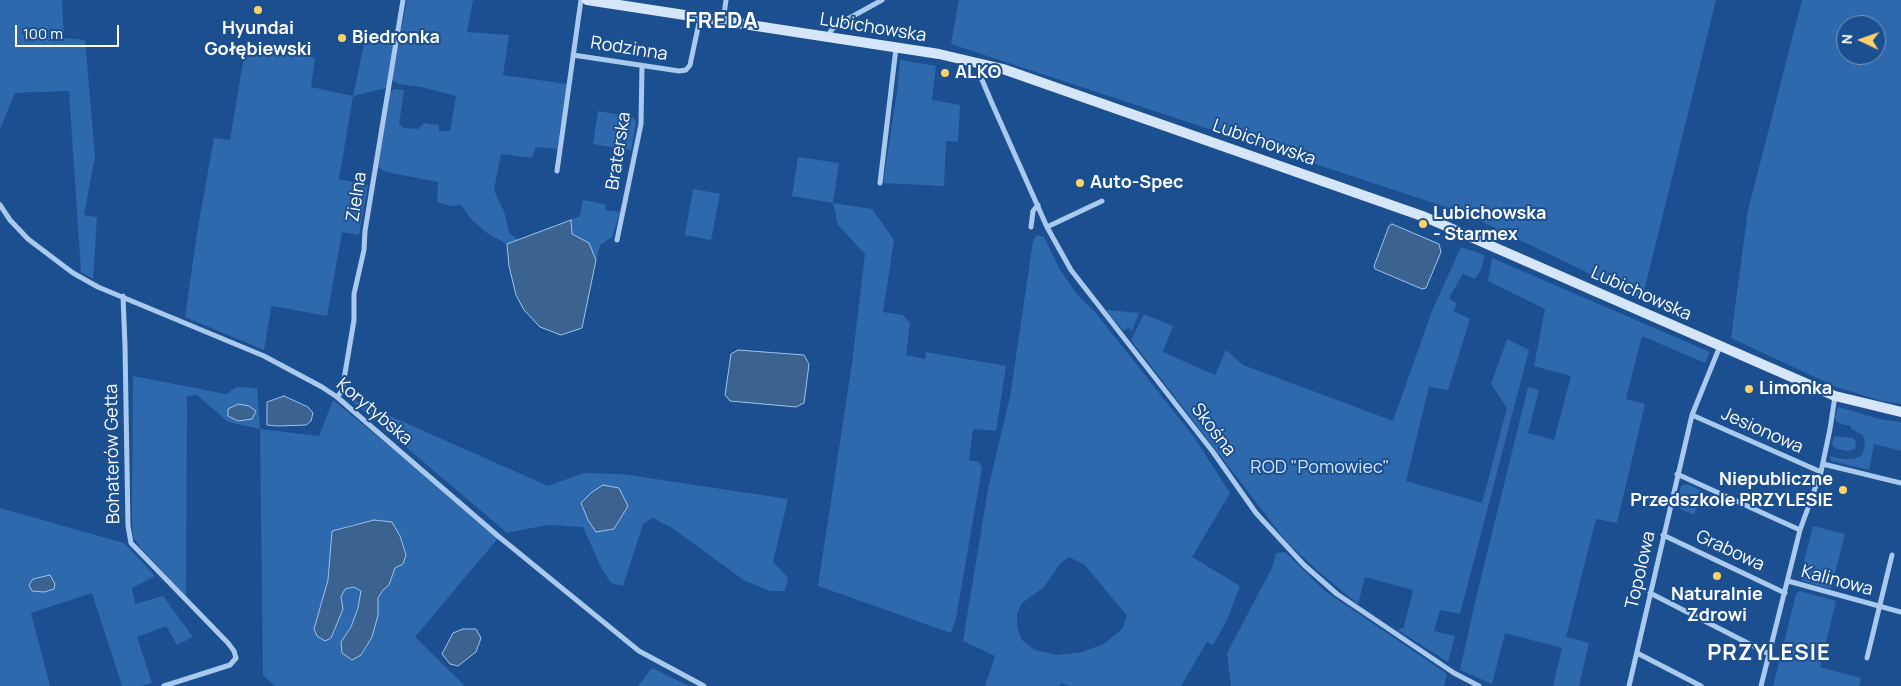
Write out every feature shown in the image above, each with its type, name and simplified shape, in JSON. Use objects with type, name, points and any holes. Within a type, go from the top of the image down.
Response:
[{"type":"street","name":"Zielna","points":[[337,397],[342,391],[354,320],[354,294],[364,250],[365,231],[404,0]]},
{"type":"street","points":[[557,171],[581,0]]},
{"type":"street","name":"Lubichowska","points":[[587,0],[829,37],[982,63],[1322,180],[1425,218],[1835,396],[1901,412]]},
{"type":"street","points":[[723,22],[726,0]]},
{"type":"street","points":[[829,37],[830,32],[835,26],[882,0]]},
{"type":"street","name":"Rodzinna","points":[[573,55],[679,71],[686,70],[690,65],[700,18]]},
{"type":"street","points":[[880,183],[896,48]]},
{"type":"street","name":"Skośna","points":[[982,63],[980,75],[1047,227],[1071,270],[1213,452],[1257,514],[1304,565],[1337,594],[1454,673],[1480,686]]},
{"type":"street","name":"Braterska","points":[[617,240],[641,124],[642,66]]},
{"type":"street","points":[[1047,227],[1102,201]]},
{"type":"street","name":"Korytybska","points":[[0,205],[14,224],[49,256],[72,273],[98,287],[264,356],[337,397],[498,536],[639,651],[704,686]]},
{"type":"street","points":[[1031,227],[1034,211],[1038,205]]},
{"type":"street","name":"Bohaterów Getta","points":[[123,296],[128,526],[131,543],[228,643],[234,650],[236,658],[230,665],[164,686]]},
{"type":"street","name":"Topolowa","points":[[1629,686],[1692,415],[1720,346]]},
{"type":"street","points":[[1762,686],[1800,530],[1821,472],[1835,396]]},
{"type":"street","name":"Jesionowa","points":[[1692,415],[1821,472]]},
{"type":"street","points":[[1823,464],[1901,483]]},
{"type":"street","points":[[1677,474],[1800,530]]},
{"type":"street","name":"Grabowa","points":[[1664,535],[1785,593]]},
{"type":"street","name":"Kalinowa","points":[[1867,658],[1892,555]]},
{"type":"street","name":"Kalinowa","points":[[1788,581],[1901,612]]},
{"type":"street","points":[[1650,594],[1769,654]]},
{"type":"street","points":[[1637,653],[1700,686]]},
{"type":"green space","points":[[0,0],[62,0],[64,38],[85,40],[95,156],[84,215],[97,217],[93,279],[81,272],[69,91],[15,93],[0,129]]},
{"type":"green space","points":[[407,0],[473,0],[467,32],[509,35],[503,75],[567,84],[557,149],[536,147],[532,158],[501,154],[494,190],[505,214],[509,233],[519,240],[507,244],[487,233],[471,219],[461,205],[451,206],[437,202],[438,182],[386,172],[378,167],[390,92],[394,89],[404,90],[399,124],[404,128],[418,129],[424,123],[439,125],[439,131],[450,131],[456,96],[421,87],[399,84],[392,80]]},
{"type":"green space","points":[[959,0],[1716,0],[1642,299],[1464,213],[951,44]]},
{"type":"green space","points":[[1802,0],[1901,0],[1901,404],[1882,401],[1836,387],[1731,338],[1748,210]]},
{"type":"green space","points":[[365,40],[394,44],[386,88],[353,96]]},
{"type":"green space","points":[[246,45],[315,58],[311,87],[353,96],[339,179],[368,185],[359,235],[342,232],[327,316],[272,306],[272,303],[264,350],[185,317],[197,233],[214,138],[230,140]]},
{"type":"green space","points":[[900,60],[936,66],[932,100],[960,105],[958,142],[946,141],[944,186],[883,183]]},
{"type":"green space","points":[[598,111],[633,117],[636,122],[631,150],[593,144]]},
{"type":"green space","points":[[798,157],[839,163],[833,203],[792,196]]},
{"type":"green space","points":[[693,189],[720,194],[711,240],[685,235]]},
{"type":"green space","points":[[583,200],[605,204],[605,210],[620,212],[612,237],[600,245],[596,260],[589,243],[572,235],[571,220],[580,216]]},
{"type":"green space","points":[[833,203],[872,209],[894,240],[883,312],[903,315],[910,323],[906,355],[925,359],[926,352],[1006,366],[996,431],[973,429],[969,460],[979,462],[982,468],[956,618],[951,633],[818,586],[852,363],[865,254],[838,225]]},
{"type":"green space","points":[[1037,235],[1044,237],[1059,268],[1076,293],[1095,312],[1194,437],[1230,493],[1192,557],[1240,586],[1227,620],[1213,645],[1207,642],[1181,686],[1069,686],[1061,683],[1060,686],[985,686],[995,656],[963,641],[988,489],[1010,397],[1033,241]],"holes":[[[1069,557],[1085,565],[1127,616],[1122,629],[1104,644],[1082,652],[1057,655],[1035,650],[1022,640],[1017,627],[1017,614],[1022,603],[1043,588],[1061,563]]]},
{"type":"green space","name":"ROD \"Pomowiec\"","points":[[1461,247],[1484,255],[1482,268],[1475,279],[1463,274],[1449,298],[1457,304],[1453,311],[1470,319],[1448,390],[1429,387],[1406,481],[1482,503],[1507,408],[1491,384],[1507,339],[1529,350],[1460,614],[1440,610],[1434,631],[1455,636],[1448,662],[1398,630],[1404,627],[1413,590],[1365,577],[1358,604],[1319,572],[1286,541],[1131,340],[1144,314],[1173,326],[1163,352],[1215,375],[1226,350],[1243,365],[1393,421],[1432,311]]},
{"type":"green space","points":[[1492,258],[1710,352],[1705,363],[1642,336],[1626,399],[1645,404],[1617,523],[1596,519],[1566,637],[1589,643],[1579,686],[1553,686],[1562,648],[1505,633],[1492,684],[1460,670],[1528,387],[1539,390],[1528,433],[1554,440],[1571,376],[1534,366],[1545,309],[1488,281]]},
{"type":"green space","points":[[1106,311],[1139,313],[1132,331],[1128,327],[1124,331]]},
{"type":"green space","points":[[133,376],[226,394],[237,387],[257,388],[260,429],[228,422],[197,395],[187,396],[186,596],[133,537]]},
{"type":"green space","points":[[347,397],[548,486],[584,473],[622,474],[788,499],[773,562],[788,578],[785,591],[770,591],[745,581],[672,528],[653,518],[643,524],[623,586],[611,583],[602,569],[583,527],[547,525],[507,533]]},
{"type":"green space","points":[[333,400],[500,536],[415,637],[465,686],[275,686],[263,675],[260,429],[319,436]],"holes":[[[354,524],[400,536],[406,555],[403,564],[395,568],[389,585],[378,598],[378,615],[372,637],[362,655],[341,642],[351,627],[358,608],[361,591],[354,587],[345,589],[341,597],[343,609],[331,637],[322,603],[328,580],[332,531]]]},
{"type":"green space","points":[[1838,407],[1880,419],[1901,422],[1901,451],[1874,444],[1869,470],[1831,461],[1830,456],[1853,459],[1861,456],[1864,450],[1865,442],[1863,435],[1851,429],[1851,426],[1836,421],[1835,417]]},
{"type":"green space","points":[[1834,436],[1853,438],[1856,441],[1855,449],[1848,451],[1837,449],[1832,445]]},
{"type":"green space","points":[[1687,484],[1702,491],[1694,515],[1676,507],[1681,486]]},
{"type":"green space","points":[[0,508],[124,543],[155,576],[132,588],[135,604],[163,596],[193,637],[177,645],[166,626],[137,637],[152,683],[141,686],[122,686],[92,593],[31,613],[50,686],[0,686]]},
{"type":"green space","points":[[1813,526],[1845,534],[1831,589],[1802,581],[1800,577]]},
{"type":"green space","points":[[1285,552],[1325,591],[1447,674],[1444,686],[1231,686],[1227,653],[1272,568],[1276,553]]},
{"type":"green space","points":[[1800,591],[1836,601],[1820,667],[1861,678],[1859,686],[1773,686],[1796,594]]},
{"type":"green space","points":[[652,668],[689,686],[638,686]]},
{"type":"shaded area","points":[[571,220],[572,234],[589,243],[596,260],[582,328],[561,335],[540,327],[524,310],[516,295],[509,266],[507,244]]},
{"type":"shaded area","points":[[1392,224],[1439,244],[1441,252],[1426,288],[1422,289],[1375,269],[1374,266],[1389,226]]},
{"type":"shaded area","points":[[738,350],[804,355],[809,364],[804,403],[796,407],[730,401],[725,395],[731,354]]},
{"type":"shaded area","points":[[284,396],[308,407],[313,413],[311,421],[306,425],[267,425],[267,402]]},
{"type":"shaded area","points":[[238,404],[249,406],[256,411],[252,419],[238,421],[228,416],[228,409]]},
{"type":"shaded area","points":[[603,485],[619,488],[628,506],[614,529],[596,532],[588,520],[581,503],[592,492]]},
{"type":"shaded area","points":[[374,520],[392,522],[400,536],[406,555],[403,564],[395,568],[389,585],[378,598],[378,615],[372,637],[361,655],[352,660],[342,653],[341,642],[351,627],[358,608],[361,591],[354,587],[345,589],[341,597],[343,609],[331,638],[325,641],[317,636],[314,629],[328,580],[332,531]]},
{"type":"shaded area","points":[[50,575],[55,584],[54,589],[44,592],[32,591],[29,585],[33,579]]},
{"type":"shaded area","points":[[463,629],[476,629],[481,638],[476,652],[458,666],[450,664],[442,654],[453,633]]},
{"type":"place","name":"Hyundai Gołębiewski","points":[[258,10]]},
{"type":"place","name":"Biedronka","points":[[342,38]]},
{"type":"place","name":"ALKO","points":[[945,73]]},
{"type":"place","name":"Auto-Spec","points":[[1080,183]]},
{"type":"place","name":"Lubichowska - Starmex","points":[[1423,224]]},
{"type":"place","name":"Limonka","points":[[1749,389]]},
{"type":"place","name":"Niepubliczne Przedszkole PRZYLESIE","points":[[1843,490]]},
{"type":"place","name":"Naturalnie Zdrowi","points":[[1717,576]]},
{"type":"district","name":"FREDA","points":[[722,22]]},
{"type":"district","name":"PRZYLESIE","points":[[1769,654]]}]
